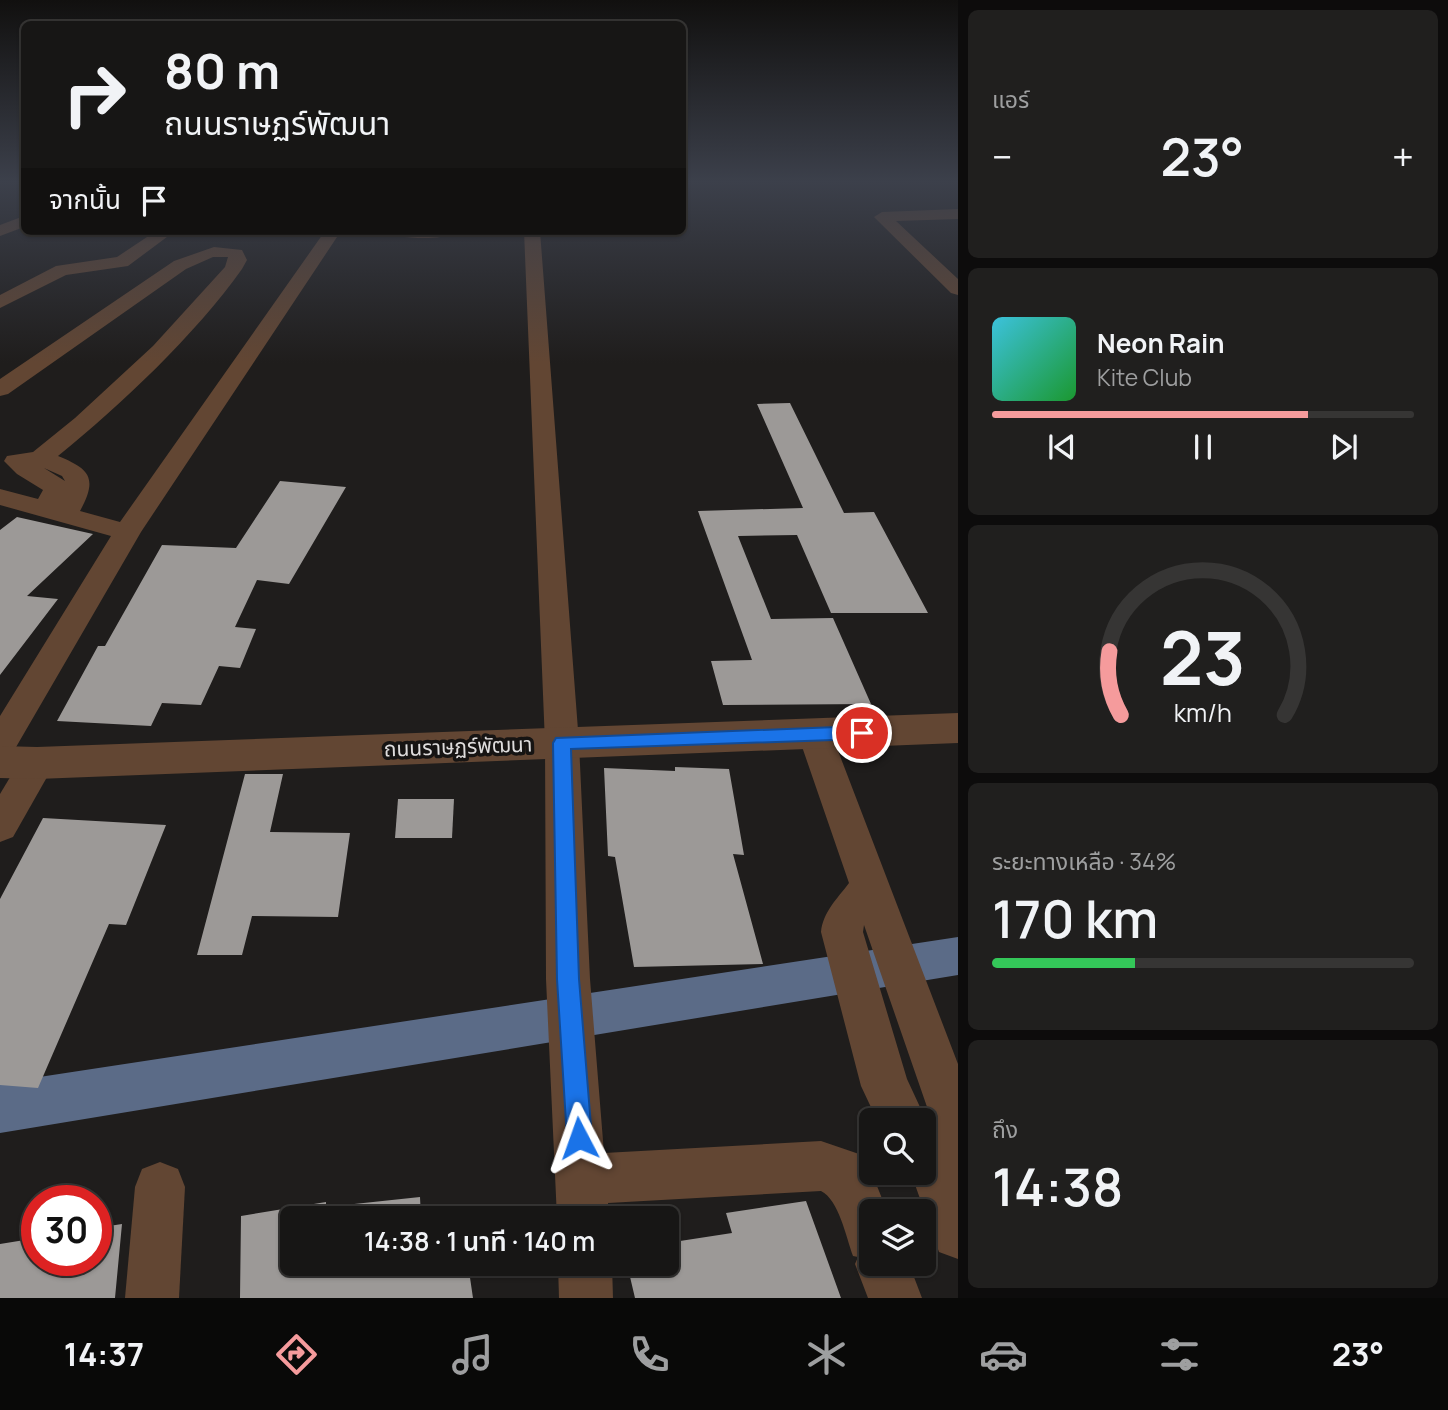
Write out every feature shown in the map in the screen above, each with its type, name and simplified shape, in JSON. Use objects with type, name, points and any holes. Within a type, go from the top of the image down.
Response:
[{"type":"street","points":[[0,302],[62,270],[122,262],[150,243]]},
{"type":"street","points":[[0,827],[12,757],[127,532],[325,243]]},
{"type":"street","points":[[533,243],[562,743],[568,979],[582,1198],[821,1166],[841,1172],[853,1189],[859,1204]]},
{"type":"street","points":[[909,243],[958,289]]},
{"type":"street","points":[[0,389],[180,265],[231,245],[238,260],[233,269],[160,353],[101,409],[21,462]]},
{"type":"street","points":[[21,462],[72,471],[78,482],[76,494],[54,512]]},
{"type":"street","points":[[0,497],[127,532]]},
{"type":"street","name":"ถนนราษฏร์พัฒนา","points":[[12,757],[562,743],[958,728]]},
{"type":"street","points":[[815,735],[864,911],[923,1031],[958,1126]]},
{"type":"street","points":[[864,911],[873,1036],[885,1086],[896,1108]]},
{"type":"street","points":[[936,1162],[958,1134]]},
{"type":"street","points":[[936,1180],[958,1233]]},
{"type":"street","points":[[152,1298],[160,1187]]},
{"type":"street","points":[[585,1276],[586,1298]]},
{"type":"street","points":[[887,1276],[895,1298]]},
{"type":"building","points":[[790,403],[844,513],[874,512],[928,613],[831,613],[797,535],[738,536],[771,619],[833,618],[871,704],[723,705],[711,661],[752,660],[698,511],[803,508],[757,404]]},
{"type":"building","points":[[280,481],[346,487],[289,584],[257,580],[235,627],[256,629],[240,668],[219,666],[201,705],[162,703],[151,726],[57,721],[98,646],[105,646],[162,545],[236,548]]},
{"type":"building","points":[[17,517],[93,534],[27,596],[58,599],[0,675],[0,530]]},
{"type":"building","points":[[675,767],[729,769],[744,855],[733,854],[763,964],[634,967],[615,857],[608,856],[604,768],[675,771]]},
{"type":"building","points":[[245,774],[283,774],[270,832],[350,833],[338,917],[252,916],[242,955],[197,955]]},
{"type":"building","points":[[398,799],[454,799],[452,838],[395,838]]},
{"type":"building","points":[[43,818],[166,825],[126,925],[109,924],[38,1088],[0,1085],[0,899]]},
{"type":"building","points":[[420,1197],[420,1206],[335,1206]]},
{"type":"building","points":[[806,1201],[841,1298],[635,1298],[630,1276],[679,1276],[679,1241],[732,1233],[726,1213]]},
{"type":"building","points":[[326,1202],[326,1206],[302,1206]]},
{"type":"building","points":[[280,1210],[280,1276],[470,1276],[473,1298],[240,1298],[241,1216]]},
{"type":"building","points":[[122,1224],[115,1298],[0,1298],[0,1244],[21,1241],[21,1276],[112,1276],[112,1226]]},
{"type":"waterway","points":[[0,1108],[958,956]]},
{"type":"route","points":[[579,1138],[568,979],[562,743],[862,733]]}]
